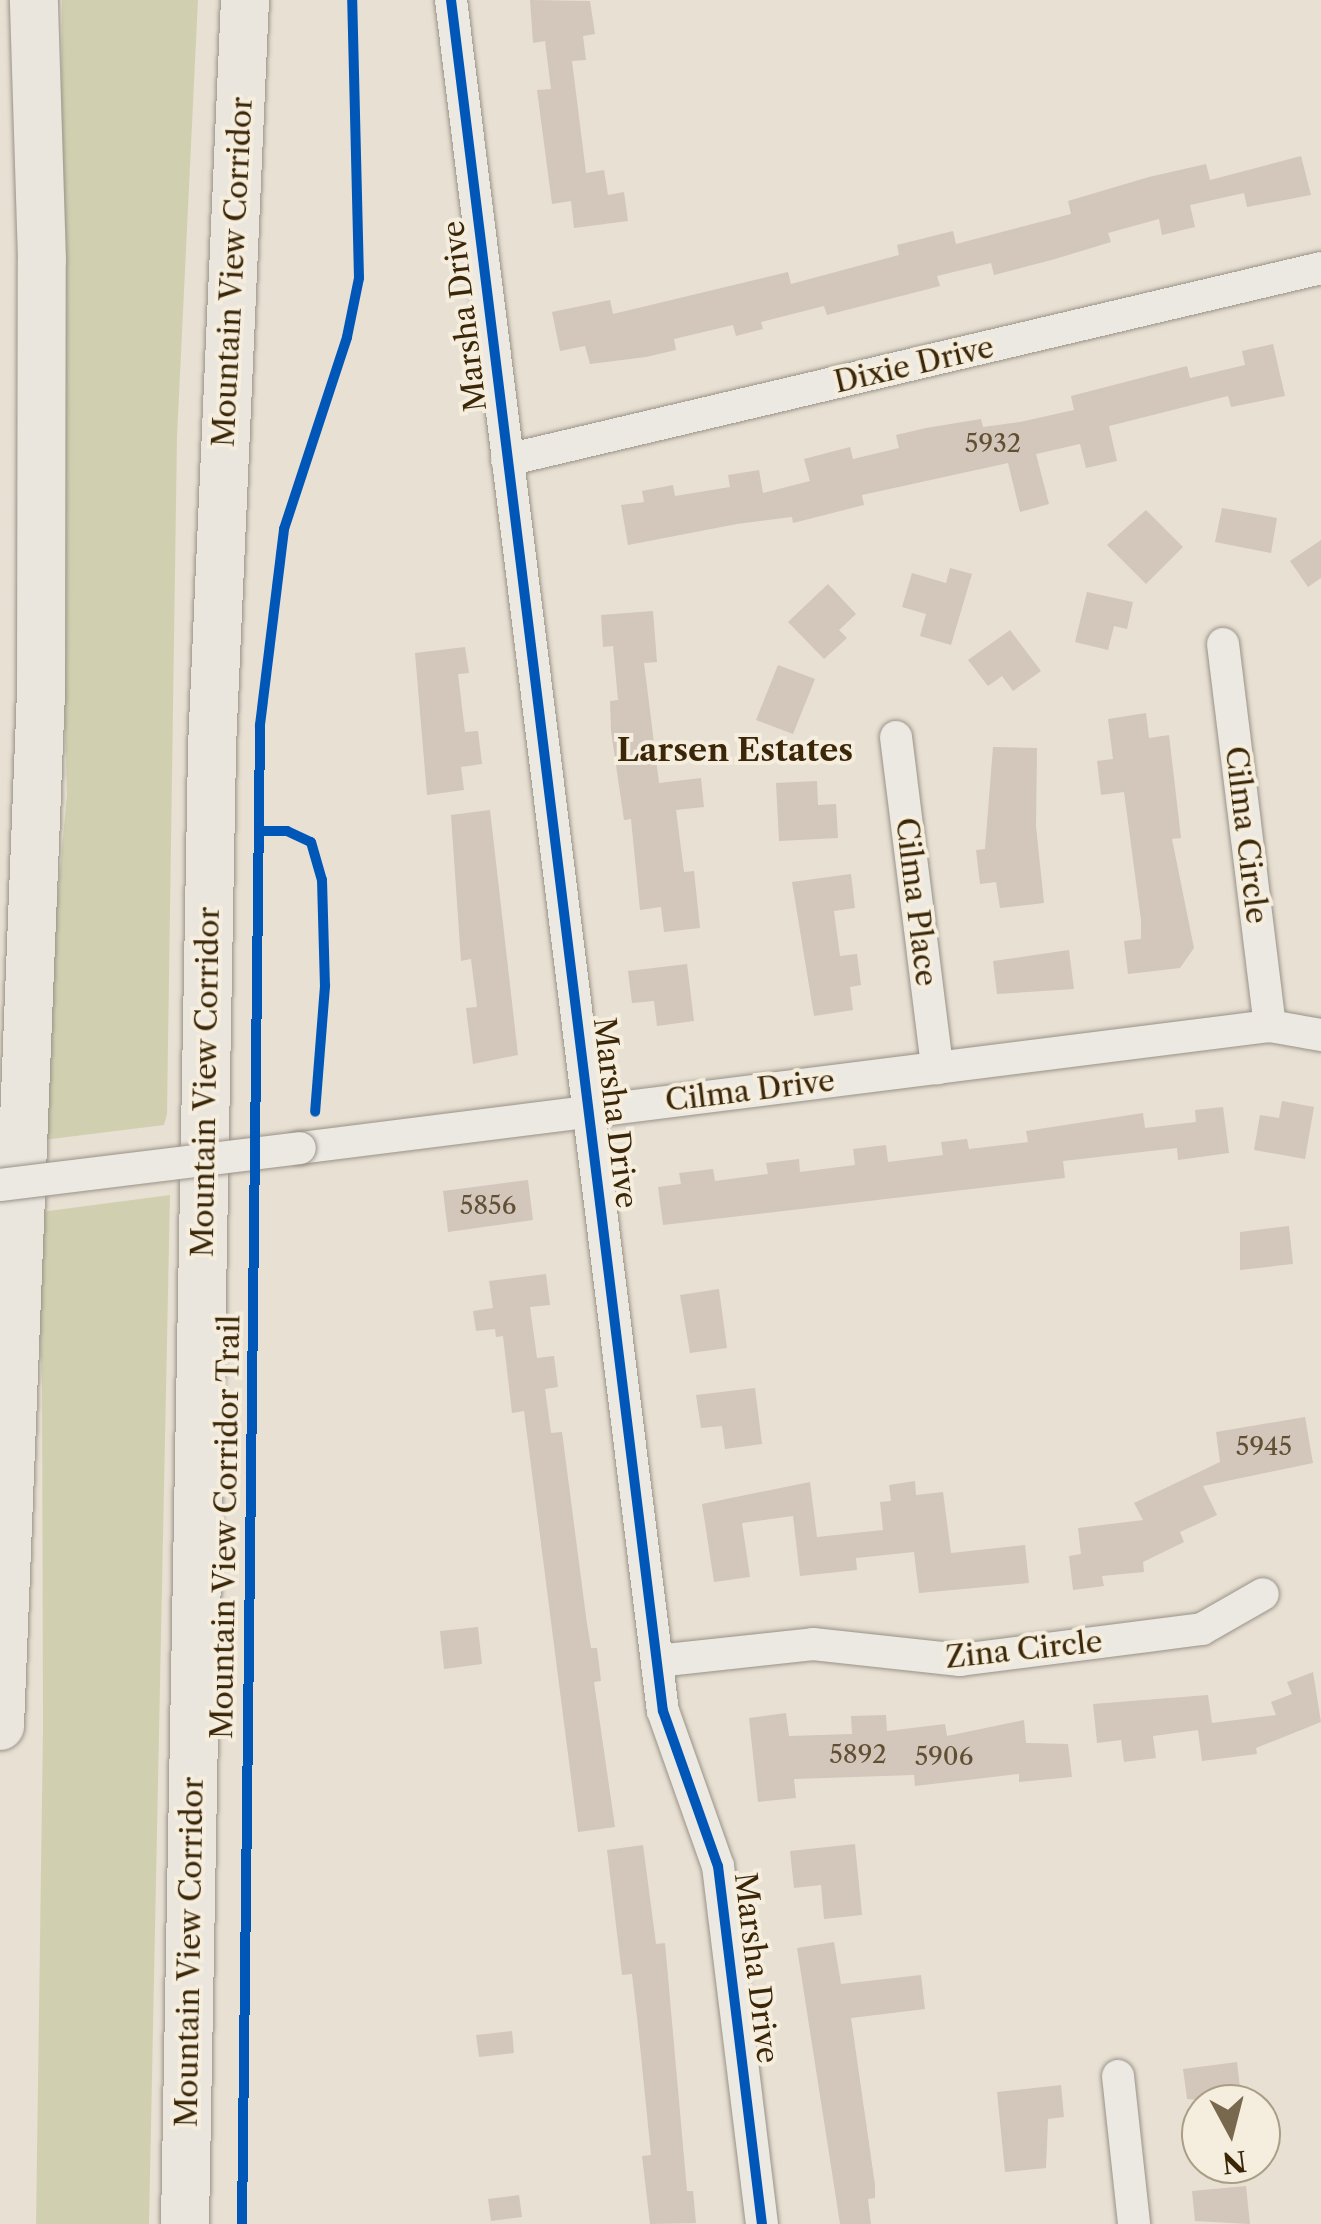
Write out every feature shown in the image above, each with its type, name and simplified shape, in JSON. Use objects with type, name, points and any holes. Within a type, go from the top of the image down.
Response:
[{"type":"highway","points":[[0,1726],[41,690],[42,260],[34,0]]},
{"type":"highway","name":"Mountain View Corridor","points":[[185,2224],[212,747],[245,0]]},
{"type":"street","name":"Marsha Drive","points":[[451,0],[656,1660],[667,1730],[718,1866],[762,2224]]},
{"type":"street","name":"Dixie Drive","points":[[508,460],[1321,268]]},
{"type":"street","name":"Cilma Circle","points":[[1222,644],[1270,1026]]},
{"type":"street","name":"Cilma Place","points":[[896,737],[937,1068]]},
{"type":"street","name":"Cilma Drive","points":[[0,1185],[1270,1026],[1321,1035]]},
{"type":"street","name":"Zina Circle","points":[[656,1660],[813,1644],[960,1660],[1202,1629],[1263,1594]]},
{"type":"street","points":[[1118,2076],[1134,2224]]},
{"type":"green space","points":[[62,0],[198,0],[177,437],[167,1114],[164,1125],[35,1141],[67,795],[58,488]]},
{"type":"green space","points":[[170,1195],[149,2224],[36,2224],[43,1727],[42,1380],[33,1213]]},
{"type":"building","points":[[530,0],[590,1],[595,34],[583,36],[586,60],[572,61],[586,173],[604,170],[608,195],[624,192],[628,221],[574,228],[571,201],[552,204],[537,90],[551,89],[545,41],[533,43]]},
{"type":"building","points":[[1301,156],[1311,195],[1247,207],[1244,193],[1190,205],[1195,227],[1162,235],[1159,219],[1108,233],[1111,242],[1055,259],[994,275],[991,263],[937,276],[940,286],[827,315],[824,306],[761,322],[763,329],[736,336],[733,325],[674,339],[676,350],[646,357],[590,364],[585,346],[560,351],[552,312],[610,300],[613,314],[788,272],[791,284],[899,255],[897,245],[953,231],[956,244],[1071,214],[1068,201],[1149,177],[1206,164],[1210,180]]},
{"type":"building","points":[[1273,344],[1285,396],[1231,407],[1228,396],[1109,426],[1117,461],[1086,468],[1080,444],[1036,454],[1049,504],[1020,512],[1008,463],[862,495],[864,505],[793,523],[792,517],[737,524],[628,545],[621,505],[644,502],[642,491],[673,485],[675,496],[730,487],[728,475],[759,470],[763,493],[810,481],[804,459],[850,447],[853,459],[899,448],[896,435],[926,428],[981,419],[983,427],[1074,410],[1071,396],[1187,366],[1190,378],[1245,365],[1242,351]]},
{"type":"building","points":[[1222,508],[1277,518],[1271,553],[1215,542]]},
{"type":"building","points":[[1146,510],[1183,547],[1146,584],[1107,545]]},
{"type":"building","points":[[1321,540],[1321,578],[1308,587],[1290,561]]},
{"type":"building","points":[[950,568],[972,574],[951,645],[920,636],[926,614],[902,607],[912,573],[946,583]]},
{"type":"building","points":[[828,584],[856,614],[839,630],[847,638],[824,659],[788,622]]},
{"type":"building","points":[[1087,592],[1133,602],[1127,629],[1114,626],[1108,650],[1075,642]]},
{"type":"building","points":[[653,611],[657,662],[644,663],[659,783],[701,778],[704,807],[676,810],[684,872],[694,871],[700,928],[664,932],[661,907],[640,910],[631,819],[624,820],[611,731],[610,701],[618,700],[613,646],[603,647],[601,615]]},
{"type":"building","points":[[1010,630],[1041,671],[1013,691],[1002,676],[988,686],[968,660]]},
{"type":"building","points":[[465,647],[469,673],[458,674],[465,732],[478,731],[482,764],[461,767],[464,790],[427,795],[415,653]]},
{"type":"building","points":[[778,665],[815,679],[793,734],[756,720]]},
{"type":"building","points":[[1146,713],[1149,738],[1169,735],[1181,838],[1172,839],[1194,948],[1180,968],[1128,974],[1124,941],[1141,939],[1141,920],[1124,792],[1101,795],[1097,761],[1113,759],[1108,719]]},
{"type":"building","points":[[993,747],[1037,748],[1036,826],[1044,903],[1000,908],[996,882],[980,884],[976,850],[985,849]]},
{"type":"building","points":[[817,781],[818,805],[836,804],[838,838],[779,841],[776,783]]},
{"type":"building","points":[[490,810],[518,1055],[473,1064],[466,1008],[477,1007],[471,959],[461,961],[451,815]]},
{"type":"building","points":[[851,874],[855,908],[834,911],[840,956],[857,954],[861,985],[850,987],[853,1010],[814,1016],[792,882]]},
{"type":"building","points":[[1069,950],[1074,989],[997,994],[993,961]]},
{"type":"building","points":[[687,964],[694,1021],[657,1026],[654,1001],[632,1003],[628,971]]},
{"type":"building","points":[[1282,1101],[1314,1107],[1305,1159],[1254,1150],[1260,1115],[1279,1118]]},
{"type":"building","points":[[1223,1107],[1229,1153],[1178,1160],[1177,1148],[1063,1161],[1065,1178],[663,1225],[658,1187],[681,1184],[679,1173],[713,1169],[715,1181],[768,1174],[766,1163],[799,1159],[800,1172],[855,1165],[853,1149],[886,1145],[888,1162],[943,1155],[941,1142],[967,1139],[969,1149],[1028,1142],[1026,1131],[1143,1113],[1145,1128],[1196,1122],[1195,1110]]},
{"type":"building","points":[[528,1180],[533,1220],[448,1232],[443,1191]]},
{"type":"building","points":[[1289,1226],[1293,1264],[1240,1270],[1240,1232]]},
{"type":"building","points":[[546,1274],[550,1305],[530,1307],[537,1358],[554,1356],[558,1387],[545,1389],[551,1433],[562,1432],[587,1624],[591,1648],[597,1648],[601,1681],[594,1682],[615,1827],[578,1832],[524,1411],[512,1413],[503,1336],[496,1337],[495,1329],[476,1331],[473,1311],[493,1308],[489,1281]]},
{"type":"building","points":[[719,1289],[727,1348],[690,1353],[680,1295]]},
{"type":"building","points":[[755,1388],[762,1444],[725,1449],[722,1426],[701,1428],[696,1395]]},
{"type":"building","points":[[1305,1417],[1313,1463],[1203,1486],[1217,1515],[1180,1532],[1184,1542],[1143,1562],[1144,1572],[1102,1576],[1104,1586],[1073,1590],[1069,1556],[1081,1554],[1078,1528],[1143,1520],[1134,1503],[1220,1462],[1216,1432]]},
{"type":"building","points":[[915,1481],[916,1495],[943,1492],[951,1553],[1025,1545],[1029,1583],[919,1593],[914,1552],[856,1558],[857,1570],[800,1576],[793,1516],[742,1523],[750,1577],[714,1582],[702,1504],[810,1482],[817,1537],[883,1530],[880,1502],[891,1501],[889,1485]]},
{"type":"building","points":[[478,1627],[482,1664],[444,1669],[440,1631]]},
{"type":"building","points":[[1313,1672],[1321,1722],[1256,1748],[1257,1754],[1202,1761],[1198,1730],[1153,1736],[1156,1758],[1124,1762],[1121,1740],[1097,1743],[1093,1704],[1208,1695],[1212,1723],[1276,1715],[1271,1702],[1292,1694],[1287,1682]]},
{"type":"building","points":[[786,1713],[789,1736],[852,1734],[851,1716],[886,1715],[887,1731],[945,1724],[947,1736],[1024,1720],[1026,1743],[1068,1744],[1072,1777],[1019,1782],[1019,1774],[915,1786],[914,1775],[794,1779],[796,1798],[758,1802],[749,1718]]},
{"type":"building","points":[[855,1844],[862,1915],[824,1919],[821,1885],[794,1888],[790,1851]]},
{"type":"building","points":[[643,1845],[656,1944],[665,1943],[687,2191],[693,2191],[696,2223],[650,2224],[642,2156],[651,2155],[638,2026],[632,1974],[622,1975],[607,1850]]},
{"type":"building","points":[[834,1942],[841,1984],[921,1975],[925,2009],[851,2018],[875,2185],[875,2198],[868,2199],[871,2224],[840,2224],[797,1948]]},
{"type":"building","points":[[512,2031],[514,2053],[479,2057],[476,2035]]},
{"type":"building","points":[[1237,2062],[1240,2084],[1185,2084],[1183,2069]]},
{"type":"building","points":[[1061,2085],[1064,2117],[1048,2119],[1046,2168],[1005,2172],[997,2092]]},
{"type":"building","points":[[1246,2186],[1250,2224],[1195,2221],[1192,2191]]},
{"type":"building","points":[[519,2195],[522,2217],[491,2221],[488,2199]]},
{"type":"cycle path","name":"Mountain View Corridor Trail","points":[[242,2224],[260,725],[284,529],[347,337],[359,278],[352,0]]},
{"type":"cycle path","points":[[451,0],[663,1711],[718,1866],[762,2224]]},
{"type":"cycle path","points":[[259,831],[287,831],[311,842],[322,880],[325,986],[315,1112]]},
{"type":"district","name":"Larsen Estates","points":[[735,750]]}]
